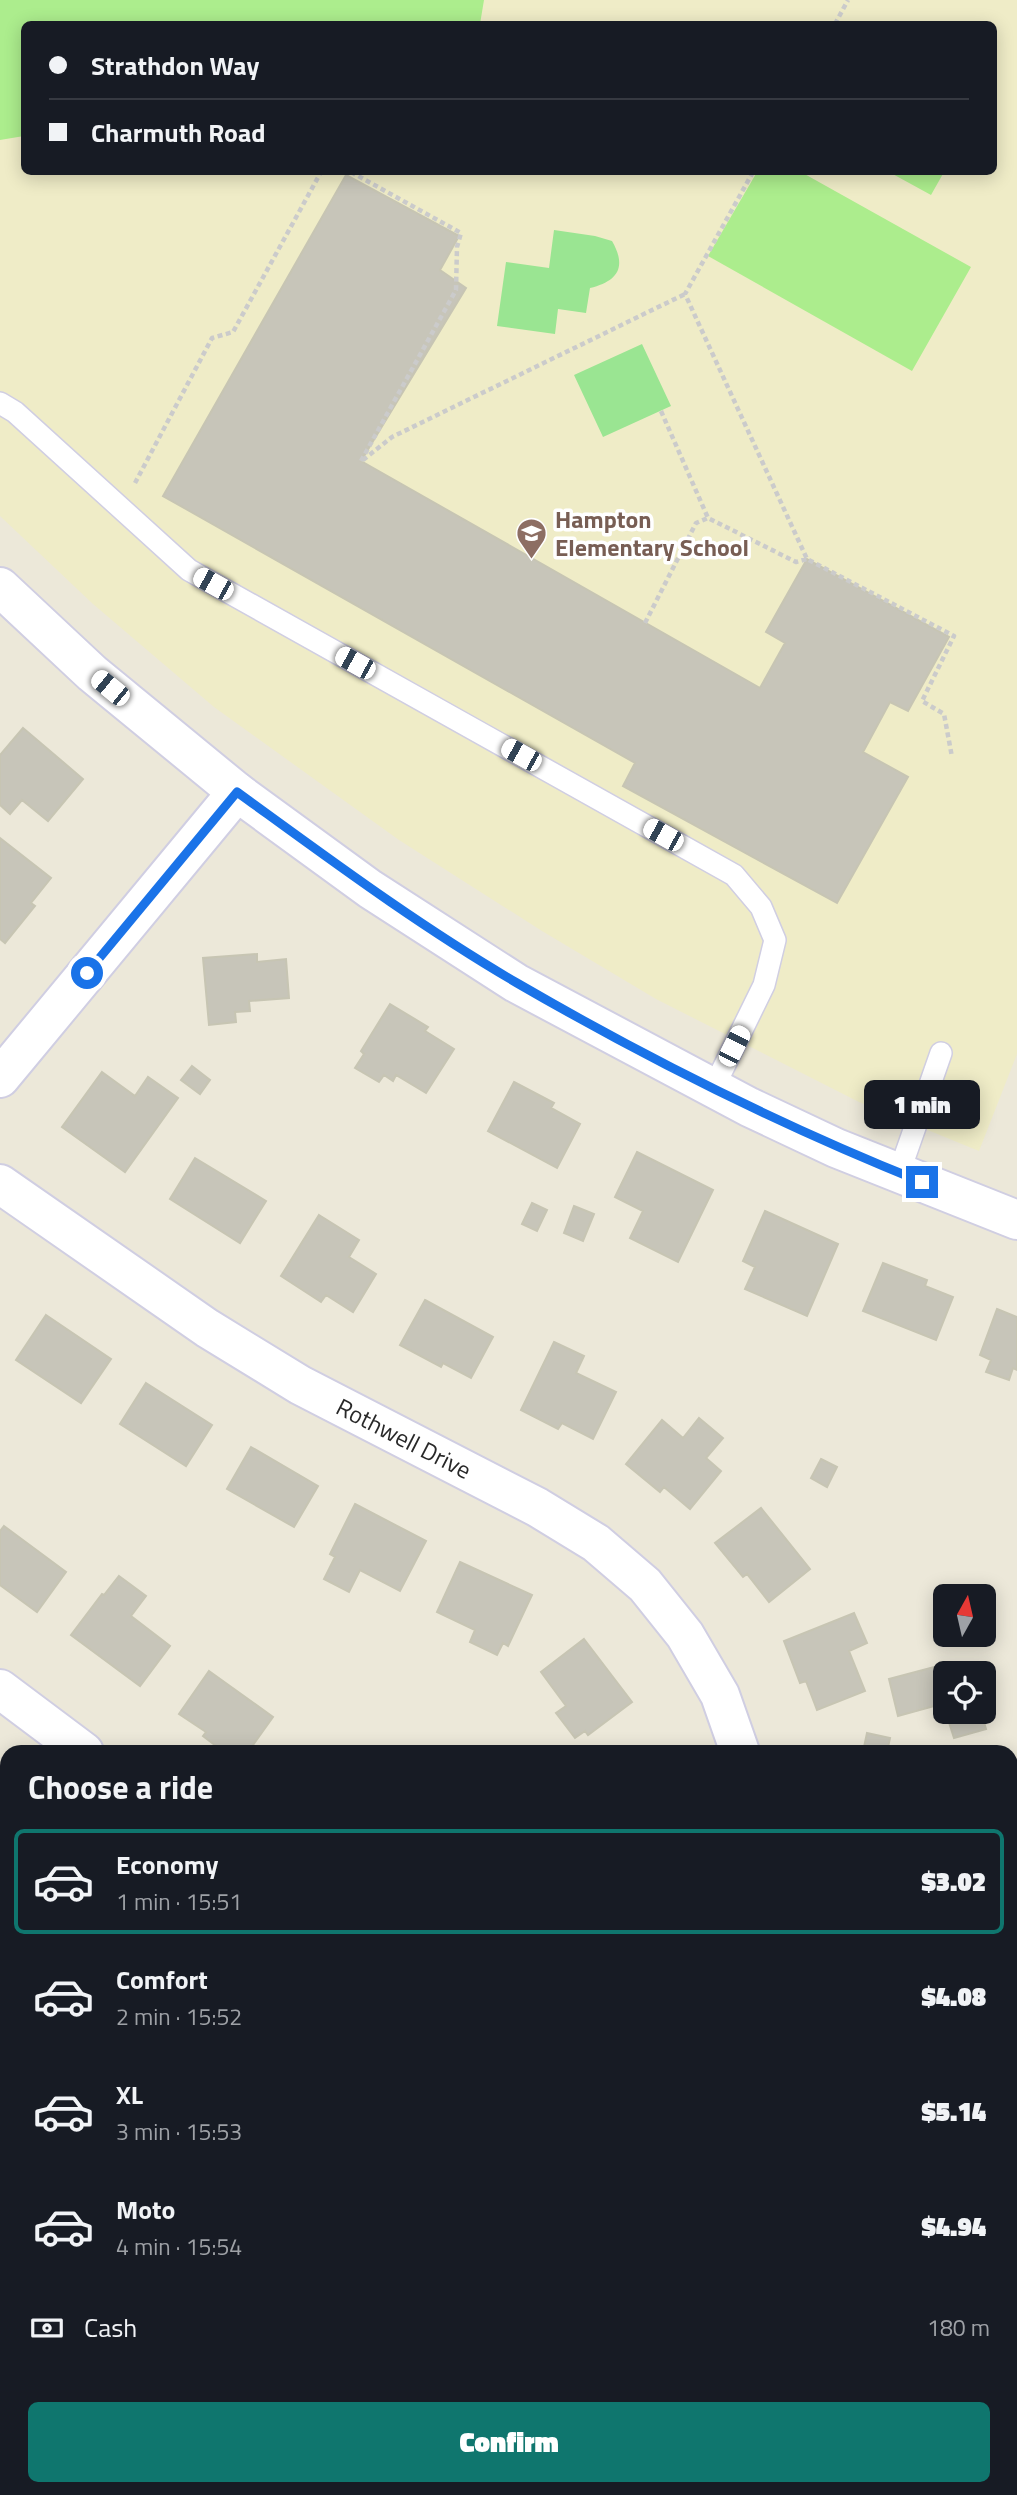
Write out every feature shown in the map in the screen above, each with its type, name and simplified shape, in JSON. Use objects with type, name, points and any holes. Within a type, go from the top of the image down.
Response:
[{"type":"street","points":[[0,587],[92,673],[237,792],[370,889],[516,983],[713,1089],[836,1148],[1017,1220]]},
{"type":"street","points":[[0,1078],[237,792]]},
{"type":"street","name":"Rothwell Drive","points":[[0,1184],[207,1328],[289,1378],[537,1507],[596,1543],[645,1585],[685,1634],[720,1695],[738,1745]]},
{"type":"street","points":[[0,1689],[75,1745]]},
{"type":"lane","points":[[0,403],[15,412],[189,570],[734,874],[761,907],[775,940],[764,985],[713,1089]]},
{"type":"lane","points":[[899,1173],[941,1053]]},
{"type":"path","points":[[837,21],[848,0]]},
{"type":"path","points":[[135,483],[212,338],[233,332],[319,175]]},
{"type":"path","points":[[356,175],[461,233],[457,247],[456,290],[361,461],[392,437],[685,294],[751,175]]},
{"type":"path","points":[[685,294],[807,559],[954,636],[922,701],[944,714],[952,757]]},
{"type":"path","points":[[661,411],[708,518],[796,562],[807,559]]},
{"type":"path","points":[[645,623],[696,523],[708,518]]},
{"type":"shaded area","name":"Hampton Elementary School","points":[[0,0],[1017,0],[1017,1054],[979,1151],[859,1102],[656,999],[542,931],[399,840],[214,707],[93,604],[0,516]]},
{"type":"green space","points":[[0,0],[484,0],[480,21],[21,21],[21,136],[0,140]]},
{"type":"green space","points":[[755,175],[806,175],[971,267],[912,371],[708,256]]},
{"type":"green space","points":[[894,175],[942,175],[931,195]]},
{"type":"green space","points":[[554,230],[612,241],[619,258],[617,272],[607,281],[590,288],[586,313],[558,309],[555,334],[497,326],[506,262],[549,268]]},
{"type":"green space","points":[[642,344],[671,406],[603,437],[574,375]]},
{"type":"building","points":[[346,175],[459,236],[440,270],[466,288],[361,461],[760,688],[785,643],[766,632],[807,559],[949,637],[908,711],[890,702],[863,752],[908,777],[837,903],[623,786],[635,763],[163,496]]},
{"type":"building","points":[[23,728],[83,779],[48,821],[22,800],[10,814],[0,805],[0,755]]},
{"type":"building","points":[[0,838],[51,878],[31,903],[35,906],[5,943],[0,939]]},
{"type":"building","points":[[257,954],[257,962],[286,959],[289,998],[249,1001],[250,1011],[235,1012],[236,1022],[209,1025],[203,958]]},
{"type":"building","points":[[390,1004],[428,1027],[425,1031],[454,1049],[426,1093],[396,1075],[393,1081],[384,1075],[379,1082],[355,1068],[364,1054],[361,1051]]},
{"type":"building","points":[[192,1066],[210,1080],[200,1094],[181,1080]]},
{"type":"building","points":[[102,1072],[135,1096],[148,1077],[178,1098],[125,1172],[62,1127]]},
{"type":"building","points":[[514,1082],[554,1103],[551,1108],[580,1124],[557,1168],[488,1131]]},
{"type":"building","points":[[637,1152],[713,1190],[678,1262],[630,1238],[643,1211],[615,1197]]},
{"type":"building","points":[[195,1158],[266,1201],[240,1243],[170,1199]]},
{"type":"building","points":[[532,1203],[547,1210],[537,1231],[522,1224]]},
{"type":"building","points":[[574,1206],[594,1214],[583,1241],[564,1233]]},
{"type":"building","points":[[765,1211],[838,1244],[807,1316],[745,1289],[755,1267],[743,1261]]},
{"type":"building","points":[[319,1215],[359,1240],[349,1257],[376,1274],[353,1312],[326,1295],[321,1302],[281,1276]]},
{"type":"building","points":[[883,1263],[927,1280],[925,1286],[953,1297],[936,1340],[863,1311]]},
{"type":"building","points":[[425,1300],[493,1337],[471,1378],[443,1363],[441,1367],[400,1345]]},
{"type":"building","points":[[997,1309],[1017,1317],[1017,1370],[1013,1368],[1009,1380],[986,1372],[991,1360],[980,1355]]},
{"type":"building","points":[[46,1315],[111,1359],[81,1403],[16,1360]]},
{"type":"building","points":[[554,1342],[584,1356],[576,1373],[616,1392],[593,1439],[562,1423],[558,1429],[521,1410]]},
{"type":"building","points":[[146,1383],[212,1425],[186,1466],[120,1424]]},
{"type":"building","points":[[699,1418],[723,1438],[706,1458],[721,1471],[690,1509],[664,1487],[660,1492],[626,1464],[662,1420],[683,1438]]},
{"type":"building","points":[[251,1447],[318,1486],[294,1527],[227,1489]]},
{"type":"building","points":[[821,1459],[837,1467],[827,1487],[811,1478]]},
{"type":"building","points":[[355,1504],[426,1541],[400,1591],[360,1570],[349,1592],[324,1579],[335,1557],[330,1554]]},
{"type":"building","points":[[761,1508],[810,1569],[769,1602],[747,1574],[743,1577],[715,1543]]},
{"type":"building","points":[[4,1526],[66,1572],[37,1612],[0,1585],[0,1531]]},
{"type":"building","points":[[460,1562],[532,1595],[508,1646],[503,1643],[497,1655],[470,1642],[475,1630],[437,1612]]},
{"type":"building","points":[[119,1576],[146,1596],[131,1616],[170,1646],[140,1686],[71,1635]]},
{"type":"building","points":[[854,1613],[867,1643],[849,1651],[865,1691],[817,1710],[806,1681],[800,1683],[784,1641]]},
{"type":"building","points":[[584,1639],[632,1702],[588,1735],[585,1731],[575,1738],[556,1713],[566,1706],[541,1672]]},
{"type":"building","points":[[933,1667],[933,1706],[898,1716],[889,1679]]},
{"type":"building","points":[[209,1671],[273,1717],[253,1745],[215,1745],[203,1736],[206,1732],[179,1714]]},
{"type":"building","points":[[950,1724],[985,1724],[986,1729],[954,1738]]},
{"type":"building","points":[[867,1733],[890,1738],[888,1745],[864,1745]]},
{"type":"place","name":"Hampton Elementary School","points":[[532,560]]},
{"type":"route","points":[[87,973],[237,792],[370,889],[516,983],[713,1089],[836,1148],[922,1182]]}]
